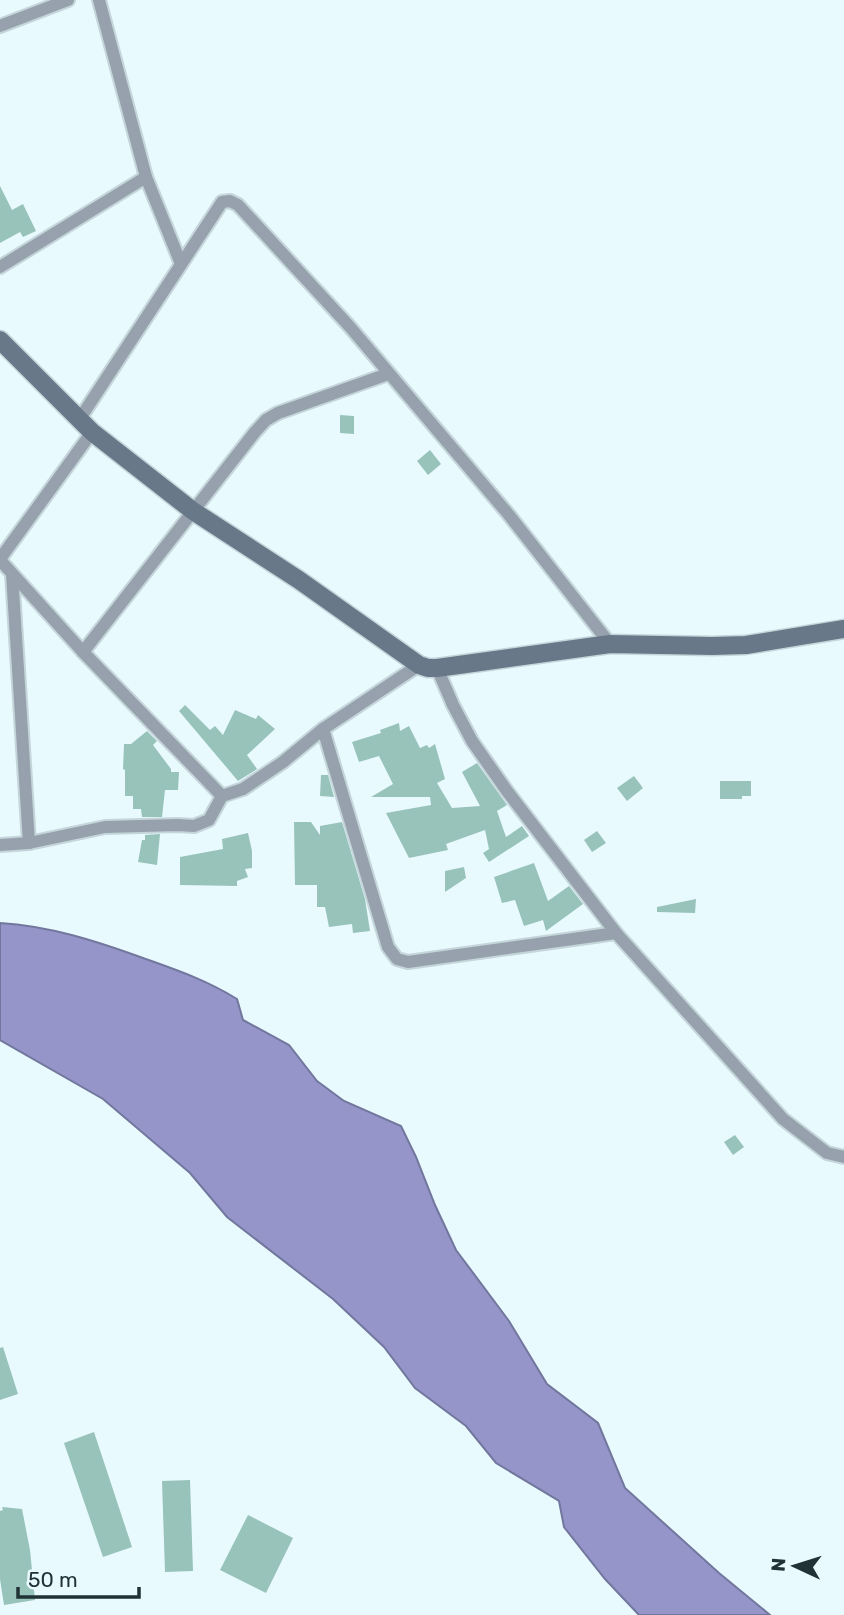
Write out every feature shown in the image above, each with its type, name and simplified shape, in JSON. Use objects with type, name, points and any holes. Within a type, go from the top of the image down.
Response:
[{"type":"street","points":[[0,26],[68,0]]},
{"type":"street","points":[[99,0],[146,177],[181,264]]},
{"type":"street","points":[[0,267],[146,177]]},
{"type":"street","points":[[222,796],[83,652],[0,559],[222,202],[230,201],[238,205],[349,327],[509,515],[610,644]]},
{"type":"street","points":[[0,340],[85,426],[193,511],[428,667],[479,751],[507,791],[616,933],[783,1119],[827,1153],[844,1157]]},
{"type":"street","points":[[83,652],[266,421],[278,413],[388,373]]},
{"type":"street","points":[[12,574],[29,843]]},
{"type":"street","points":[[0,845],[29,843],[105,827],[194,826],[209,820],[222,796],[243,789],[283,762],[323,729],[428,667],[610,644],[746,645],[844,629]]},
{"type":"street","points":[[323,729],[388,947],[397,959],[408,961],[616,933]]},
{"type":"water","points":[[0,923],[37,927],[90,940],[214,986],[237,999],[243,1020],[289,1045],[317,1081],[344,1101],[401,1126],[456,1250],[509,1321],[547,1384],[598,1423],[625,1488],[770,1615],[639,1615],[605,1579],[564,1527],[559,1501],[496,1463],[466,1426],[415,1388],[384,1347],[333,1299],[227,1217],[190,1173],[103,1099],[0,1040]]},
{"type":"building","points":[[0,186],[12,210],[23,204],[36,231],[23,237],[20,232],[0,243]]},
{"type":"building","points":[[340,415],[354,416],[354,434],[340,433]]},
{"type":"building","points":[[430,450],[441,464],[428,475],[417,461]]},
{"type":"building","points":[[185,705],[210,730],[215,726],[223,735],[235,710],[256,719],[258,715],[275,729],[247,755],[257,769],[238,781],[179,711]]},
{"type":"building","points":[[399,723],[400,731],[409,726],[420,748],[427,745],[429,748],[435,744],[445,779],[437,783],[452,808],[480,806],[462,772],[477,763],[507,805],[497,811],[506,837],[522,826],[529,836],[489,862],[483,853],[489,849],[485,830],[446,844],[448,850],[409,858],[386,813],[431,805],[430,797],[371,797],[393,784],[379,756],[359,762],[352,742],[381,733],[380,730]]},
{"type":"building","points":[[147,731],[157,741],[153,745],[171,772],[179,772],[178,790],[165,790],[162,817],[142,817],[141,809],[133,809],[133,796],[125,796],[124,744],[131,744]]},
{"type":"building","points":[[321,775],[328,775],[334,797],[320,796]]},
{"type":"building","points":[[634,776],[643,788],[627,801],[617,788]]},
{"type":"building","points":[[720,781],[751,781],[751,796],[742,796],[742,799],[720,799]]},
{"type":"building","points":[[294,822],[311,822],[320,835],[320,826],[342,822],[365,899],[370,931],[353,933],[352,924],[329,927],[325,907],[317,907],[317,885],[295,885]]},
{"type":"building","points":[[597,831],[606,843],[592,852],[584,840]]},
{"type":"building","points":[[248,833],[252,868],[245,869],[248,877],[237,881],[237,886],[180,885],[180,857],[223,849],[222,839]]},
{"type":"building","points":[[160,834],[157,865],[138,862],[145,835]]},
{"type":"building","points":[[534,863],[548,901],[569,886],[583,904],[546,931],[543,920],[524,926],[515,900],[502,903],[494,877]]},
{"type":"building","points":[[464,867],[466,878],[445,892],[445,871]]},
{"type":"building","points":[[696,899],[695,913],[657,912],[657,907]]},
{"type":"building","points":[[735,1135],[744,1147],[733,1155],[724,1142]]},
{"type":"building","points":[[3,1347],[18,1394],[0,1400],[0,1348]]},
{"type":"building","points":[[94,1432],[132,1547],[103,1557],[64,1443]]},
{"type":"building","points":[[190,1480],[193,1571],[165,1572],[162,1481]]},
{"type":"building","points":[[2,1507],[22,1509],[30,1550],[35,1600],[4,1605],[0,1579]]},
{"type":"building","points":[[248,1515],[293,1538],[266,1593],[220,1570]]}]
